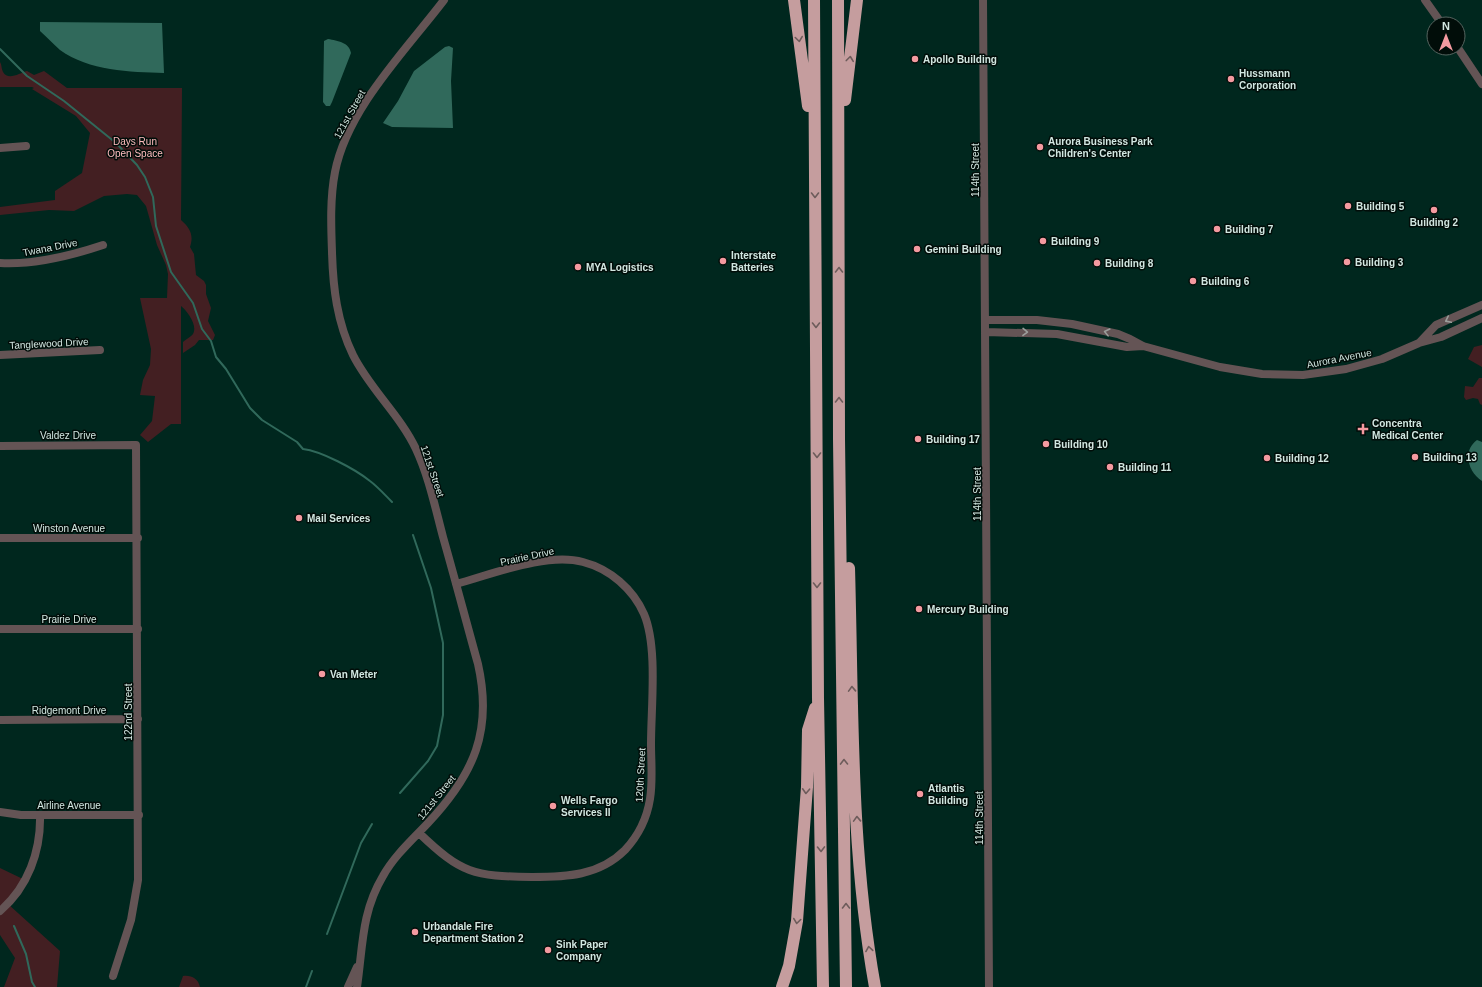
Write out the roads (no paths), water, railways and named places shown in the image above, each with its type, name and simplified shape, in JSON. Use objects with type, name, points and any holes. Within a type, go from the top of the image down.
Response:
[{"type":"highway","points":[[794,0],[815,156]]},
{"type":"highway","points":[[814,0],[818,698],[823,987]]},
{"type":"highway","points":[[838,0],[839,439],[846,987]]},
{"type":"highway","points":[[838,153],[857,0]]},
{"type":"highway","points":[[839,439],[849,547],[858,865],[875,987]]},
{"type":"highway","points":[[782,987],[789,966],[798,920],[807,787],[808,730],[818,698]]},
{"type":"street","name":"121st Street","points":[[357,987],[364,921],[375,890],[391,864],[452,796],[466,776],[474,757],[482,725],[483,693],[481,677],[428,483],[415,448],[396,416],[363,372],[346,338],[336,304],[334,285],[331,222],[335,171],[345,137],[374,90],[444,0]]},
{"type":"street","name":"114th Street","points":[[983,0],[989,987]]},
{"type":"street","points":[[1425,0],[1436,16]]},
{"type":"street","points":[[1463,56],[1482,84]]},
{"type":"street","points":[[0,148],[26,146]]},
{"type":"street","name":"Twana Drive","points":[[0,263],[11,264],[53,259],[76,254],[103,245]]},
{"type":"street","name":"Aurora Avenue","points":[[1419,343],[1436,325],[1482,304]]},
{"type":"street","name":"Aurora Avenue","points":[[986,320],[1037,320],[1072,324],[1118,334],[1130,338],[1143,346],[1240,371],[1262,374],[1304,375],[1325,373],[1366,365],[1419,343],[1441,337],[1482,318]]},
{"type":"street","name":"Aurora Avenue","points":[[986,332],[1057,334],[1127,347],[1143,346]]},
{"type":"street","name":"Tanglewood Drive","points":[[0,355],[100,350]]},
{"type":"street","name":"Valdez Drive","points":[[0,446],[136,445]]},
{"type":"street","name":"122nd Street","points":[[113,976],[132,920],[136,900],[139,858],[138,538],[136,445]]},
{"type":"street","name":"Winston Avenue","points":[[0,538],[138,538]]},
{"type":"street","name":"Prairie Drive","points":[[456,584],[546,560],[565,559],[583,562],[604,570],[631,593],[644,614],[652,646]]},
{"type":"street","name":"Prairie Drive","points":[[0,629],[138,628]]},
{"type":"street","name":"120th Street","points":[[418,833],[448,859],[479,874],[500,877],[560,877],[582,874],[609,863],[633,840],[645,819],[651,798],[652,646]]},
{"type":"street","name":"Ridgemont Drive","points":[[0,720],[138,719]]},
{"type":"street","name":"Airline Avenue","points":[[0,812],[14,815],[139,815]]},
{"type":"street","points":[[0,911],[21,886],[33,862],[39,840],[40,815]]},
{"type":"street","name":"121st Street","points":[[348,987],[360,959]]},
{"type":"waterway","points":[[0,49],[27,76],[64,101],[116,143],[137,165],[145,177],[153,197],[156,226],[171,272],[193,303],[202,329],[211,341],[216,357],[226,369],[250,408],[262,420],[297,442],[303,449],[319,453],[364,476],[392,502]]},
{"type":"waterway","points":[[400,793],[428,761],[437,746],[443,715],[443,643],[431,588],[413,535]]},
{"type":"waterway","points":[[327,934],[361,843],[372,824]]},
{"type":"waterway","points":[[14,926],[26,954],[32,982],[35,987]]},
{"type":"waterway","points":[[306,987],[312,971]]},
{"type":"place","name":"Apollo Building","points":[[915,59]]},
{"type":"place","name":"Hussmann Corporation","points":[[1231,79]]},
{"type":"place","name":"Aurora Business Park Children's Center","points":[[1040,147]]},
{"type":"place","name":"Building 5","points":[[1348,206]]},
{"type":"place","name":"Building 2","points":[[1434,210]]},
{"type":"place","name":"Building 7","points":[[1217,229]]},
{"type":"place","name":"Building 9","points":[[1043,241]]},
{"type":"place","name":"Gemini Building","points":[[917,249]]},
{"type":"place","name":"Interstate Batteries","points":[[723,261]]},
{"type":"place","name":"Building 3","points":[[1347,262]]},
{"type":"place","name":"Building 8","points":[[1097,263]]},
{"type":"place","name":"MYA Logistics","points":[[578,267]]},
{"type":"place","name":"Building 6","points":[[1193,281]]},
{"type":"place","name":"Concentra Medical Center","points":[[1363,429]]},
{"type":"place","name":"Building 17","points":[[918,439]]},
{"type":"place","name":"Building 10","points":[[1046,444]]},
{"type":"place","name":"Building 13","points":[[1415,457]]},
{"type":"place","name":"Building 12","points":[[1267,458]]},
{"type":"place","name":"Building 11","points":[[1110,467]]},
{"type":"place","name":"Mail Services","points":[[299,518]]},
{"type":"place","name":"Mercury Building","points":[[919,609]]},
{"type":"place","name":"Van Meter","points":[[322,674]]},
{"type":"place","name":"Atlantis Building","points":[[920,794]]},
{"type":"place","name":"Wells Fargo Services II","points":[[553,806]]},
{"type":"place","name":"Urbandale Fire Department Station 2","points":[[415,932]]},
{"type":"place","name":"Sink Paper Company","points":[[548,950]]},
{"type":"park label","name":"Days Run Open Space","points":[[135,146]]}]
